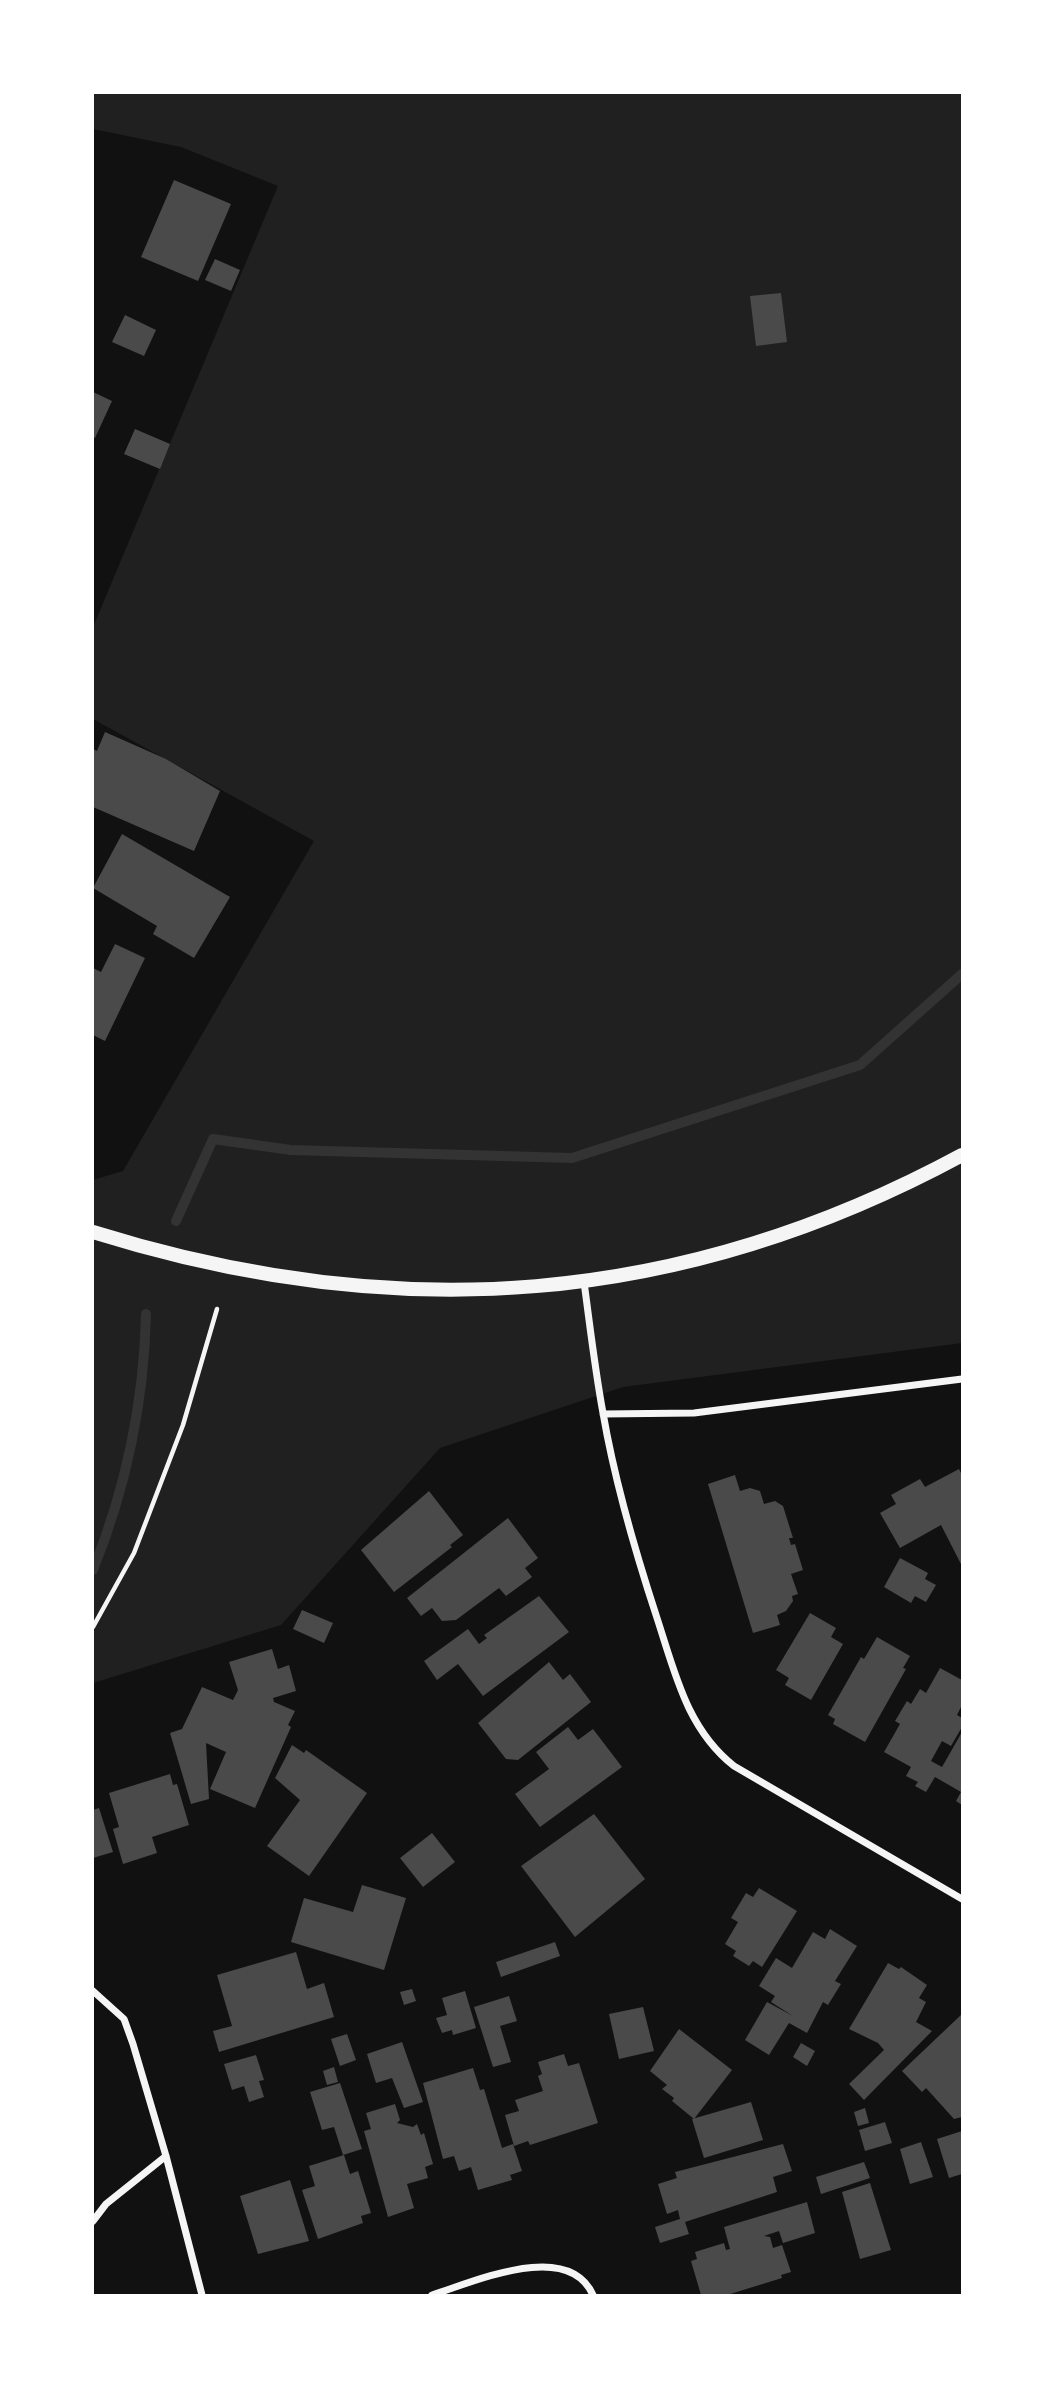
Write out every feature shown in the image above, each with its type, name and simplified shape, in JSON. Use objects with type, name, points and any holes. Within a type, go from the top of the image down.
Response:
[{"type":"main road","points":[[93,1232],[219,1266],[348,1286],[435,1291],[584,1282],[673,1266],[761,1242],[886,1194],[962,1155]]},
{"type":"street","points":[[584,1282],[603,1414],[631,1538],[670,1658],[697,1728],[713,1750],[734,1766],[962,1899]]},
{"type":"street","points":[[603,1414],[694,1413],[962,1379]]},
{"type":"street","points":[[93,1992],[124,2019],[166,2156],[202,2295]]},
{"type":"street","points":[[93,2221],[106,2204],[166,2156]]},
{"type":"street","points":[[432,2295],[533,2267],[557,2267],[576,2275],[593,2295]]},
{"type":"path","points":[[93,1627],[134,1553],[183,1425],[217,1309]]},
{"type":"shaded area","points":[[93,93],[962,93],[962,1343],[623,1387],[440,1448],[281,1625],[93,1683],[93,1180],[123,1171],[314,841],[93,719],[93,627],[278,186],[181,147],[93,129]]},
{"type":"building","points":[[174,180],[231,204],[198,281],[141,257]]},
{"type":"building","points":[[215,259],[240,270],[231,291],[205,280]]},
{"type":"building","points":[[781,293],[787,342],[756,346],[750,296]]},
{"type":"building","points":[[125,315],[156,330],[144,356],[112,342]]},
{"type":"building","points":[[93,392],[112,401],[95,438],[93,437]]},
{"type":"building","points":[[135,429],[170,444],[160,469],[124,454]]},
{"type":"building","points":[[105,732],[166,759],[220,791],[194,851],[93,807],[93,749],[97,751]]},
{"type":"building","points":[[122,834],[230,897],[194,958],[153,934],[157,926],[93,888]]},
{"type":"building","points":[[115,944],[145,958],[105,1041],[93,1035],[93,968],[101,972]]},
{"type":"building","points":[[959,1469],[962,1475],[962,1566],[941,1525],[900,1548],[880,1513],[896,1504],[891,1495],[920,1479],[925,1487]]},
{"type":"building","points":[[735,1475],[740,1491],[750,1488],[760,1491],[764,1504],[775,1501],[783,1506],[793,1538],[789,1538],[791,1545],[795,1544],[803,1570],[791,1574],[798,1594],[792,1596],[793,1601],[786,1611],[777,1615],[780,1625],[753,1633],[708,1484]]},
{"type":"building","points":[[429,1491],[463,1535],[450,1545],[452,1547],[394,1592],[361,1550]]},
{"type":"building","points":[[508,1518],[538,1558],[525,1568],[532,1577],[506,1596],[499,1588],[456,1620],[442,1621],[432,1608],[421,1616],[407,1598]]},
{"type":"building","points":[[900,1558],[928,1573],[925,1579],[936,1585],[926,1602],[915,1596],[911,1603],[884,1587]]},
{"type":"building","points":[[539,1596],[569,1632],[483,1696],[458,1664],[437,1680],[424,1661],[468,1629],[479,1644],[487,1638],[484,1635]]},
{"type":"building","points":[[302,1610],[333,1623],[324,1643],[293,1629]]},
{"type":"building","points":[[810,1613],[836,1628],[831,1637],[843,1644],[811,1700],[785,1685],[789,1678],[776,1670]]},
{"type":"building","points":[[877,1637],[910,1656],[903,1668],[906,1669],[865,1742],[833,1724],[835,1719],[828,1715],[861,1657],[864,1659]]},
{"type":"building","points":[[272,1649],[278,1669],[289,1665],[296,1691],[273,1698],[274,1702],[295,1711],[288,1725],[291,1727],[255,1808],[210,1789],[226,1752],[206,1743],[209,1799],[191,1804],[170,1733],[182,1729],[202,1687],[233,1700],[238,1690],[229,1662]]},
{"type":"building","points":[[549,1662],[563,1680],[570,1674],[591,1702],[518,1760],[506,1759],[478,1723]]},
{"type":"building","points":[[940,1668],[962,1680],[962,1705],[957,1715],[962,1718],[962,1727],[951,1746],[942,1741],[931,1761],[942,1767],[962,1732],[962,1805],[956,1801],[961,1792],[935,1777],[926,1792],[915,1786],[918,1782],[906,1776],[911,1767],[884,1752],[900,1724],[895,1721],[907,1701],[911,1704],[920,1689],[926,1693]]},
{"type":"building","points":[[568,1727],[578,1740],[593,1729],[622,1767],[540,1827],[515,1794],[549,1769],[536,1752]]},
{"type":"building","points":[[292,1745],[304,1753],[306,1750],[367,1793],[309,1876],[267,1846],[300,1800],[275,1778]]},
{"type":"building","points":[[170,1774],[173,1785],[177,1784],[189,1825],[152,1837],[157,1853],[123,1864],[113,1829],[119,1827],[109,1793]]},
{"type":"building","points":[[99,1808],[113,1852],[93,1858],[93,1810]]},
{"type":"building","points":[[594,1814],[645,1879],[575,1937],[521,1866]]},
{"type":"building","points":[[432,1833],[455,1862],[423,1887],[400,1858]]},
{"type":"building","points":[[362,1885],[406,1898],[384,1970],[291,1942],[304,1898],[353,1912]]},
{"type":"building","points":[[759,1888],[797,1911],[762,1967],[753,1961],[749,1966],[733,1956],[736,1951],[725,1944],[738,1922],[731,1918],[746,1893],[753,1897]]},
{"type":"building","points":[[830,1929],[857,1946],[835,1981],[841,1984],[828,2005],[823,2002],[807,2033],[789,2023],[769,2055],[745,2040],[767,2002],[793,2016],[771,2002],[775,1996],[759,1986],[776,1958],[792,1968],[813,1932],[825,1939]]},
{"type":"building","points":[[555,1942],[560,1956],[501,1977],[496,1962]]},
{"type":"building","points":[[296,1952],[307,1989],[324,1983],[334,2017],[219,2052],[213,2031],[232,2026],[217,1975]]},
{"type":"building","points":[[888,1963],[899,1969],[901,1967],[927,1985],[919,1998],[926,2002],[916,2022],[932,2031],[864,2100],[849,2084],[884,2050],[878,2043],[849,2029]]},
{"type":"building","points":[[412,1989],[416,2001],[404,2005],[400,1992]]},
{"type":"building","points":[[465,1991],[476,2028],[453,2035],[452,2030],[442,2033],[436,2018],[447,2015],[442,1998]]},
{"type":"building","points":[[509,1996],[517,2021],[500,2026],[511,2062],[493,2067],[474,2007]]},
{"type":"building","points":[[643,2007],[654,2051],[619,2059],[609,2014]]},
{"type":"building","points":[[962,2014],[962,2117],[954,2119],[926,2088],[922,2092],[902,2071]]},
{"type":"building","points":[[679,2029],[732,2070],[694,2119],[672,2101],[674,2098],[662,2089],[667,2085],[650,2071]]},
{"type":"building","points":[[347,2034],[356,2060],[340,2066],[331,2039]]},
{"type":"building","points":[[402,2042],[423,2102],[404,2108],[392,2078],[376,2083],[367,2054]]},
{"type":"building","points":[[801,2043],[815,2051],[807,2066],[793,2057]]},
{"type":"building","points":[[564,2054],[568,2066],[579,2063],[598,2123],[530,2145],[528,2141],[514,2146],[505,2115],[519,2111],[515,2100],[543,2091],[538,2076],[542,2074],[538,2062]]},
{"type":"building","points":[[256,2055],[264,2080],[259,2081],[264,2097],[249,2102],[244,2086],[232,2090],[224,2064]]},
{"type":"building","points":[[334,2067],[338,2082],[327,2085],[323,2071]]},
{"type":"building","points":[[473,2068],[480,2090],[484,2089],[502,2148],[513,2144],[522,2171],[510,2175],[512,2180],[478,2190],[471,2167],[459,2171],[454,2156],[443,2159],[423,2083]]},
{"type":"building","points":[[340,2083],[362,2149],[343,2155],[334,2127],[322,2130],[310,2092]]},
{"type":"building","points":[[751,2102],[763,2140],[704,2158],[692,2119]]},
{"type":"building","points":[[395,2104],[400,2120],[397,2123],[413,2127],[417,2124],[421,2135],[424,2133],[433,2164],[425,2167],[428,2178],[407,2184],[414,2208],[388,2217],[364,2131],[371,2129],[366,2113]]},
{"type":"building","points":[[865,2108],[869,2123],[858,2126],[854,2112]]},
{"type":"building","points":[[885,2122],[892,2143],[865,2151],[859,2130]]},
{"type":"building","points":[[962,2131],[962,2174],[949,2178],[937,2139]]},
{"type":"building","points":[[921,2142],[933,2177],[910,2184],[900,2149]]},
{"type":"building","points":[[783,2144],[792,2171],[773,2177],[777,2192],[685,2222],[689,2234],[660,2243],[655,2227],[680,2219],[678,2210],[667,2214],[658,2184],[677,2178],[675,2172]]},
{"type":"building","points":[[344,2155],[350,2174],[358,2171],[371,2213],[361,2216],[363,2223],[318,2239],[302,2190],[315,2186],[309,2166]]},
{"type":"building","points":[[864,2162],[870,2178],[821,2194],[816,2177]]},
{"type":"building","points":[[290,2180],[309,2241],[258,2254],[240,2196]]},
{"type":"building","points":[[870,2183],[891,2250],[860,2259],[842,2192]]},
{"type":"building","points":[[807,2202],[815,2233],[783,2243],[779,2231],[764,2236],[770,2237],[773,2248],[782,2245],[791,2272],[781,2275],[782,2278],[727,2295],[701,2295],[691,2261],[697,2259],[695,2252],[724,2243],[726,2250],[730,2249],[724,2227]]},
{"type":"waterway","points":[[176,1221],[213,1139],[291,1150],[572,1158],[860,1065],[962,974]]},
{"type":"waterway","points":[[93,1570],[115,1508],[131,1444],[142,1380],[146,1314]]}]
